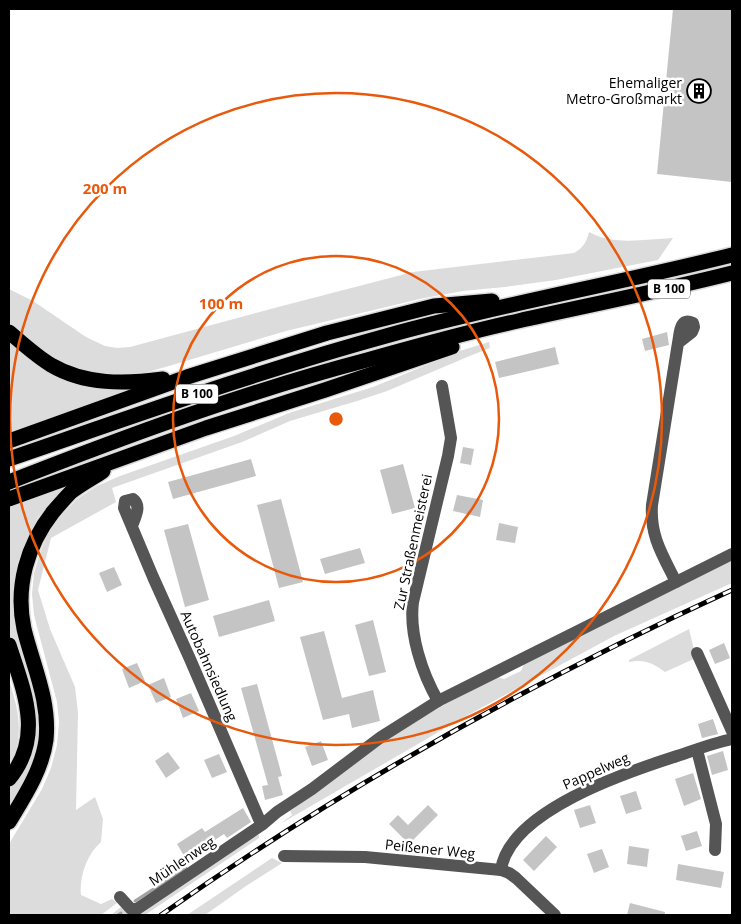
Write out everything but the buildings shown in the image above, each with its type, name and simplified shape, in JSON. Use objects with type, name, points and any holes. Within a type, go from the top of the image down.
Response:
[{"type":"highway","name":"B 100","points":[[9,459],[272,369],[397,333],[461,316],[674,270],[732,255]]},
{"type":"highway","name":"B 100","points":[[9,482],[97,447],[213,407],[369,359],[516,321],[675,288],[732,273]]},
{"type":"highway","points":[[9,441],[187,377],[327,333],[412,310],[434,306],[543,297]]},
{"type":"highway","points":[[9,499],[206,428],[473,341],[516,321]]},
{"type":"highway","points":[[9,332],[50,365],[68,374],[85,379],[120,383],[187,377]]},
{"type":"highway","points":[[9,822],[38,770],[46,740],[45,702],[24,629],[22,612],[21,590],[26,562],[31,548],[47,519],[71,493],[128,456]]},
{"type":"highway","points":[[9,646],[25,697],[29,725],[23,756],[9,779]]},
{"type":"street","points":[[676,582],[656,543],[651,518],[678,343]]},
{"type":"street","name":"Zur Straßenmeisterei","points":[[438,701],[430,687],[424,669],[412,628],[411,615],[412,602],[451,438],[442,386]]},
{"type":"street","name":"Autobahnsiedlung","points":[[132,526],[261,822]]},
{"type":"street","points":[[261,822],[312,790],[381,737],[438,701],[732,554]]},
{"type":"street","points":[[697,653],[728,709],[732,731]]},
{"type":"street","name":"Pappelweg","points":[[501,870],[505,854],[511,845],[537,820],[553,808],[615,777],[732,739]]},
{"type":"street","points":[[698,750],[716,824],[715,850]]},
{"type":"street","name":"Mühlenweg","points":[[120,896],[131,909],[137,909],[261,822]]},
{"type":"street","name":"Peißener Weg","points":[[284,856],[364,857],[501,870],[516,878],[555,915]]},
{"type":"shaded area","points":[[589,232],[608,239],[619,240],[673,238],[658,260],[556,280],[463,291],[424,298],[286,331],[169,366],[129,375],[81,370],[37,347],[9,325],[9,289],[33,301],[86,337],[105,346],[117,348],[130,347],[413,272],[574,253],[584,245]]},
{"type":"shaded area","points":[[9,341],[78,384],[95,388],[126,390],[127,392],[9,434]]},
{"type":"shaded area","points":[[489,342],[490,348],[387,391],[290,421],[242,442],[112,488],[116,502],[51,538],[38,590],[50,629],[75,687],[78,713],[76,810],[95,797],[103,819],[101,842],[85,866],[81,881],[81,895],[101,904],[112,899],[117,903],[101,915],[9,915],[9,844],[42,789],[51,768],[57,745],[59,722],[57,702],[34,615],[32,594],[34,573],[40,553],[48,534],[61,516],[77,499],[97,486],[120,476],[234,436],[289,413],[373,387],[439,360],[440,357]]},
{"type":"shaded area","points":[[65,486],[38,517],[17,564],[14,596],[38,697],[40,735],[33,765],[9,811],[9,786],[29,701],[9,636],[9,506]]},
{"type":"shaded area","points":[[732,559],[732,583],[614,636],[468,715],[280,824],[292,815],[290,811],[402,729],[498,677],[504,679],[521,671],[524,664]]},
{"type":"shaded area","points":[[689,629],[696,658],[665,672],[648,662],[629,662],[629,660]]},
{"type":"shaded area","points":[[9,680],[16,705],[19,731],[15,751],[9,763]]},
{"type":"shaded area","points":[[255,834],[259,835],[259,838],[145,915],[130,915]]},
{"type":"shaded area","points":[[272,858],[282,863],[205,915],[187,915]]},
{"type":"shaded area","points":[[121,907],[130,915],[111,915]]},
{"type":"waterway","points":[[135,901],[186,868]]},
{"type":"railway","points":[[161,915],[298,824],[439,739],[584,661],[732,590]]},
{"type":"place","name":"Ehemaliger Metro-Großmarkt","points":[[699,91]]}]
